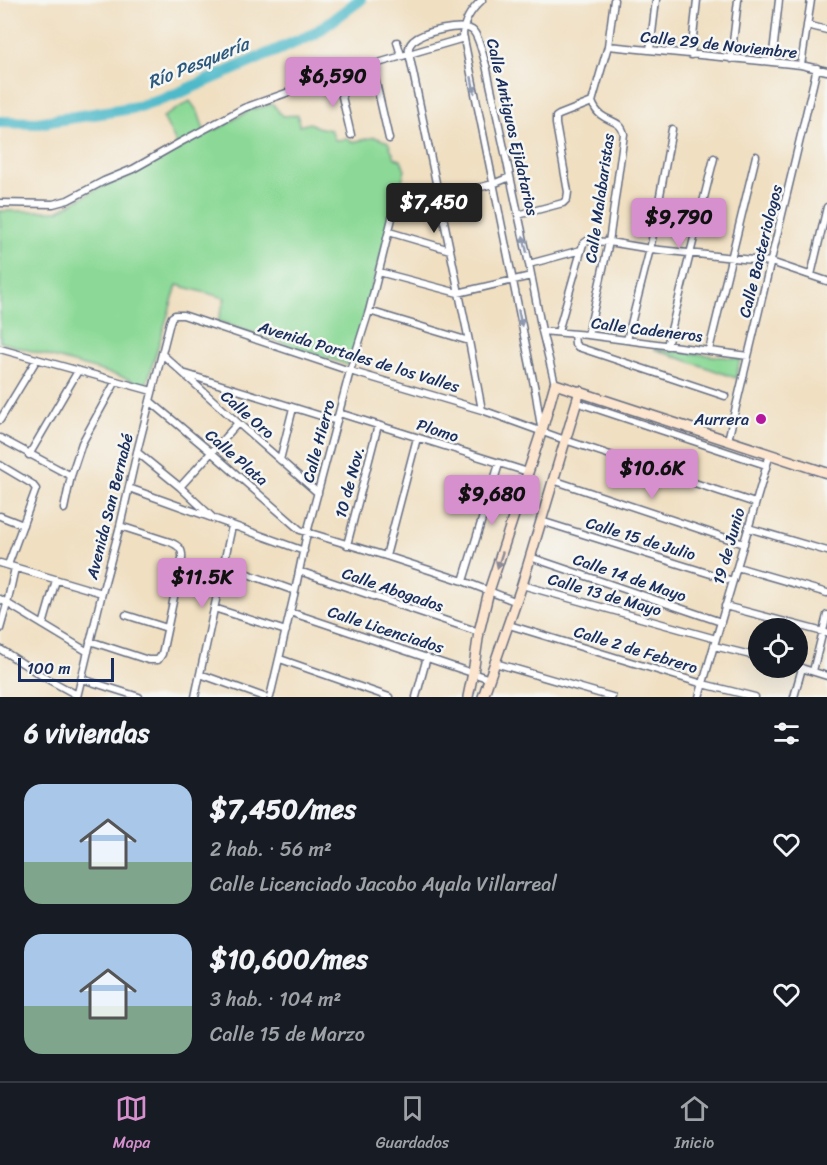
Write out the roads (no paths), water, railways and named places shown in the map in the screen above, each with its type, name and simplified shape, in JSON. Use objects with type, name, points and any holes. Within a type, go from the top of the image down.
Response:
[{"type":"street","points":[[405,54],[410,45],[420,37],[435,31],[463,28],[470,14],[482,0]]},
{"type":"street","points":[[518,215],[562,203],[567,199],[568,192],[556,117],[592,102],[608,46],[614,0]]},
{"type":"street","points":[[650,50],[656,0]]},
{"type":"street","points":[[691,55],[697,0]]},
{"type":"street","points":[[731,58],[738,0]]},
{"type":"street","points":[[772,62],[779,0]]},
{"type":"street","points":[[801,65],[811,0]]},
{"type":"street","points":[[807,25],[827,30]]},
{"type":"street","name":"Calle Antiguos Ejidatarios","points":[[468,697],[479,632],[489,591],[542,430],[555,384],[486,65],[476,34],[471,29],[463,28],[542,430]]},
{"type":"street","points":[[0,203],[53,204],[68,200],[133,169],[244,108],[338,75],[464,38]]},
{"type":"street","points":[[397,42],[405,54],[439,199],[482,410]]},
{"type":"street","name":"Calle 29 de Noviembre","points":[[608,46],[801,65],[827,71]]},
{"type":"street","points":[[372,65],[389,139]]},
{"type":"street","name":"Calle Bacteriologos","points":[[728,440],[817,68]]},
{"type":"street","points":[[338,75],[351,135]]},
{"type":"street","name":"Calle Malabaristas","points":[[588,335],[609,242],[624,130],[619,124],[599,114],[592,102]]},
{"type":"street","points":[[627,340],[651,249],[672,129]]},
{"type":"street","points":[[709,351],[756,156]]},
{"type":"street","points":[[667,346],[714,158]]},
{"type":"street","points":[[439,199],[510,177]]},
{"type":"street","name":"Calle Hierro","points":[[270,697],[307,533],[350,371],[380,272],[399,194],[439,199]]},
{"type":"street","points":[[811,275],[827,207]]},
{"type":"street","points":[[389,232],[450,250]]},
{"type":"street","points":[[558,332],[581,250],[585,242],[592,240],[690,254],[771,262],[827,281]]},
{"type":"street","points":[[530,264],[581,250]]},
{"type":"street","points":[[380,272],[458,293],[531,276]]},
{"type":"street","points":[[369,311],[469,341]]},
{"type":"street","name":"Avenida Portales de los Valles","points":[[170,322],[175,315],[183,315],[350,371],[482,410],[755,503]]},
{"type":"street","name":"Avenida San Bernabé","points":[[77,696],[170,322]]},
{"type":"street","name":"Calle Cadeneros","points":[[542,331],[748,356]]},
{"type":"street","points":[[574,334],[574,341],[578,347],[725,396]]},
{"type":"street","points":[[3,349],[152,391]]},
{"type":"street","name":"Calle Oro","points":[[162,354],[318,493]]},
{"type":"street","points":[[0,420],[38,359]]},
{"type":"street","points":[[29,454],[78,371]]},
{"type":"street","points":[[182,373],[337,421]]},
{"type":"street","points":[[63,509],[71,476],[85,436],[116,381]]},
{"type":"street","points":[[555,384],[827,473]]},
{"type":"street","points":[[483,697],[517,602],[580,391]]},
{"type":"street","name":"Calle Plata","points":[[150,401],[292,524],[307,533]]},
{"type":"street","points":[[576,402],[766,465]]},
{"type":"street","points":[[280,460],[293,408]]},
{"type":"street","name":"Plomo","points":[[339,413],[528,472]]},
{"type":"street","points":[[180,487],[238,423]]},
{"type":"street","name":"10 de Nov.","points":[[347,545],[378,425]]},
{"type":"street","points":[[0,438],[71,476]]},
{"type":"street","points":[[386,556],[417,438]]},
{"type":"street","points":[[137,452],[180,487],[214,519]]},
{"type":"street","name":"19 de Junio","points":[[699,697],[770,454]]},
{"type":"street","points":[[463,581],[499,464]]},
{"type":"street","points":[[0,465],[35,486],[35,493],[11,566],[7,604],[0,629]]},
{"type":"street","points":[[553,480],[744,544]]},
{"type":"street","points":[[129,488],[304,551]]},
{"type":"street","points":[[0,516],[23,525]]},
{"type":"street","name":"Calle 15 de Julio","points":[[542,521],[733,581]]},
{"type":"street","points":[[90,640],[148,660],[158,660],[162,654],[182,559],[181,549],[170,542],[120,526]]},
{"type":"street","points":[[195,697],[232,526]]},
{"type":"street","points":[[748,528],[827,551]]},
{"type":"street","points":[[307,533],[463,581],[517,602]]},
{"type":"street","name":"Calle 14 de Mayo","points":[[530,557],[721,622]]},
{"type":"street","points":[[0,563],[102,593]]},
{"type":"street","points":[[223,565],[295,591]]},
{"type":"street","points":[[737,567],[827,593]]},
{"type":"street","name":"Calle Abogados","points":[[299,571],[479,632]]},
{"type":"street","points":[[43,625],[56,580]]},
{"type":"street","name":"Calle 13 de Mayo","points":[[522,585],[748,653]]},
{"type":"street","points":[[0,599],[88,652]]},
{"type":"street","points":[[725,606],[825,632]]},
{"type":"street","points":[[214,608],[286,632]]},
{"type":"street","name":"Calle Licenciados","points":[[290,612],[490,679]]},
{"type":"street","points":[[126,615],[167,628]]},
{"type":"street","points":[[813,671],[825,632],[827,615]]},
{"type":"street","name":"Calle 2 de Febrero","points":[[509,625],[703,684],[755,697]]},
{"type":"street","points":[[0,649],[77,696]]},
{"type":"street","points":[[416,697],[427,657]]},
{"type":"street","points":[[280,659],[389,697]]},
{"type":"street","points":[[495,663],[612,697]]},
{"type":"street","points":[[808,670],[827,676]]},
{"type":"street","points":[[200,674],[264,697]]},
{"type":"street","points":[[794,697],[798,678]]},
{"type":"street","points":[[82,679],[139,697]]},
{"type":"waterway","name":"Río Pesquería","points":[[0,122],[37,123],[138,107],[174,95],[314,34],[360,0]]},
{"type":"place","name":"Aurrera","points":[[761,419]]}]
